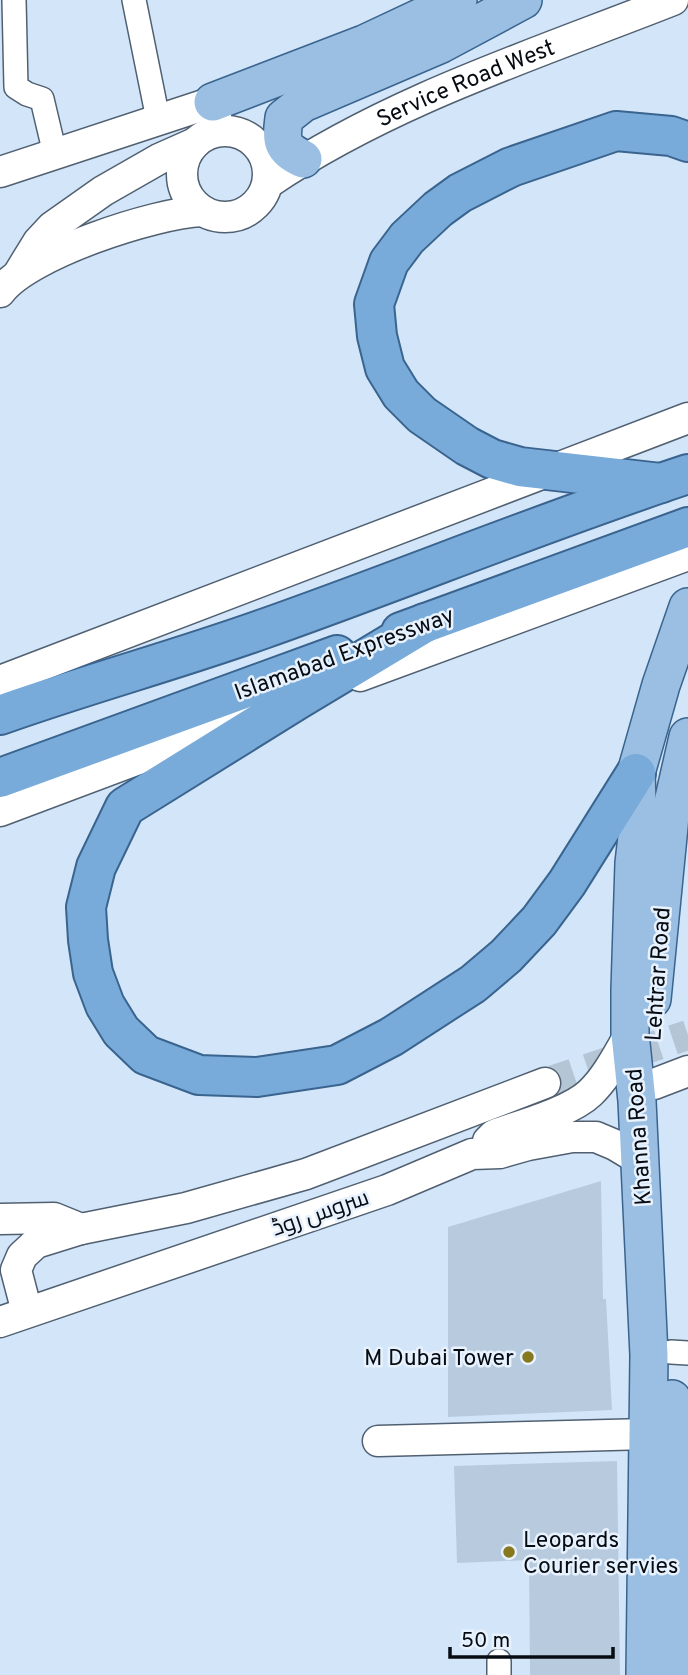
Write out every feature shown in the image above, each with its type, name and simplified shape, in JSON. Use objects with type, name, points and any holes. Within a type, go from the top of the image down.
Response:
[{"type":"highway","points":[[675,478],[520,467],[484,455],[467,446],[422,415],[401,394],[385,368],[377,335],[374,304],[389,262],[407,238],[460,193],[511,167],[615,131],[671,136],[688,142]]},
{"type":"highway","points":[[0,715],[262,630],[598,503],[675,478]]},
{"type":"highway","name":"Islamabad Expressway","points":[[0,778],[688,527]]},
{"type":"highway","points":[[425,623],[297,699],[125,807],[96,867],[86,907],[88,940],[93,973],[105,1005],[121,1031],[146,1055],[200,1075],[257,1077],[337,1065],[391,1037],[473,984],[506,956],[539,921],[567,883],[636,773]]},
{"type":"main road","points":[[209,126],[364,44],[458,0]]},
{"type":"main road","points":[[303,159],[290,152],[283,143],[282,132],[284,118],[303,103],[441,44],[523,0]]},
{"type":"main road","name":"Khanna Road","points":[[645,1675],[649,1355],[638,1101],[630,1034],[634,863],[638,828],[636,773],[661,685],[688,607]]},
{"type":"main road","name":"Lehtrar Road","points":[[680,1675],[679,1353],[650,1042],[670,816],[688,737]]},
{"type":"street","points":[[14,0],[16,87],[42,99],[55,155]]},
{"type":"street","points":[[134,0],[158,119]]},
{"type":"street","name":"Service Road West","points":[[268,183],[303,159],[374,120],[673,0]]},
{"type":"street","points":[[0,172],[158,119],[209,126],[246,136],[257,144],[265,156],[268,169],[268,183],[263,196],[254,207],[229,218],[202,211],[185,191],[182,179],[187,153],[209,126]]},
{"type":"street","points":[[6,279],[52,227],[103,191],[209,126]]},
{"type":"street","points":[[6,279],[47,259],[136,223],[178,212],[202,211]]},
{"type":"street","points":[[3,679],[688,418]]},
{"type":"street","points":[[0,811],[688,555]]},
{"type":"street","points":[[471,1154],[495,1135],[556,1112],[589,1094],[607,1073],[630,1034]]},
{"type":"street","points":[[654,1084],[688,1071]]},
{"type":"street","points":[[13,1317],[16,1270],[22,1256],[36,1243],[81,1229],[186,1208],[306,1174],[545,1083]]},
{"type":"street","name":"سروس روڈ","points":[[13,1317],[387,1190],[471,1154],[499,1153],[572,1137],[596,1137],[640,1160]]},
{"type":"street","points":[[0,1219],[54,1218],[81,1229]]},
{"type":"street","points":[[379,1441],[648,1434]]},
{"type":"building","points":[[601,1181],[603,1299],[606,1299],[612,1410],[448,1417],[448,1227]]},
{"type":"building","points":[[617,1461],[620,1675],[530,1675],[529,1560],[457,1563],[454,1466]]},
{"type":"tunnel","points":[[545,1083],[688,1035]]},
{"type":"place","name":"M Dubai Tower","points":[[528,1357]]},
{"type":"place","name":"Leopards Courier servies","points":[[509,1552]]}]
